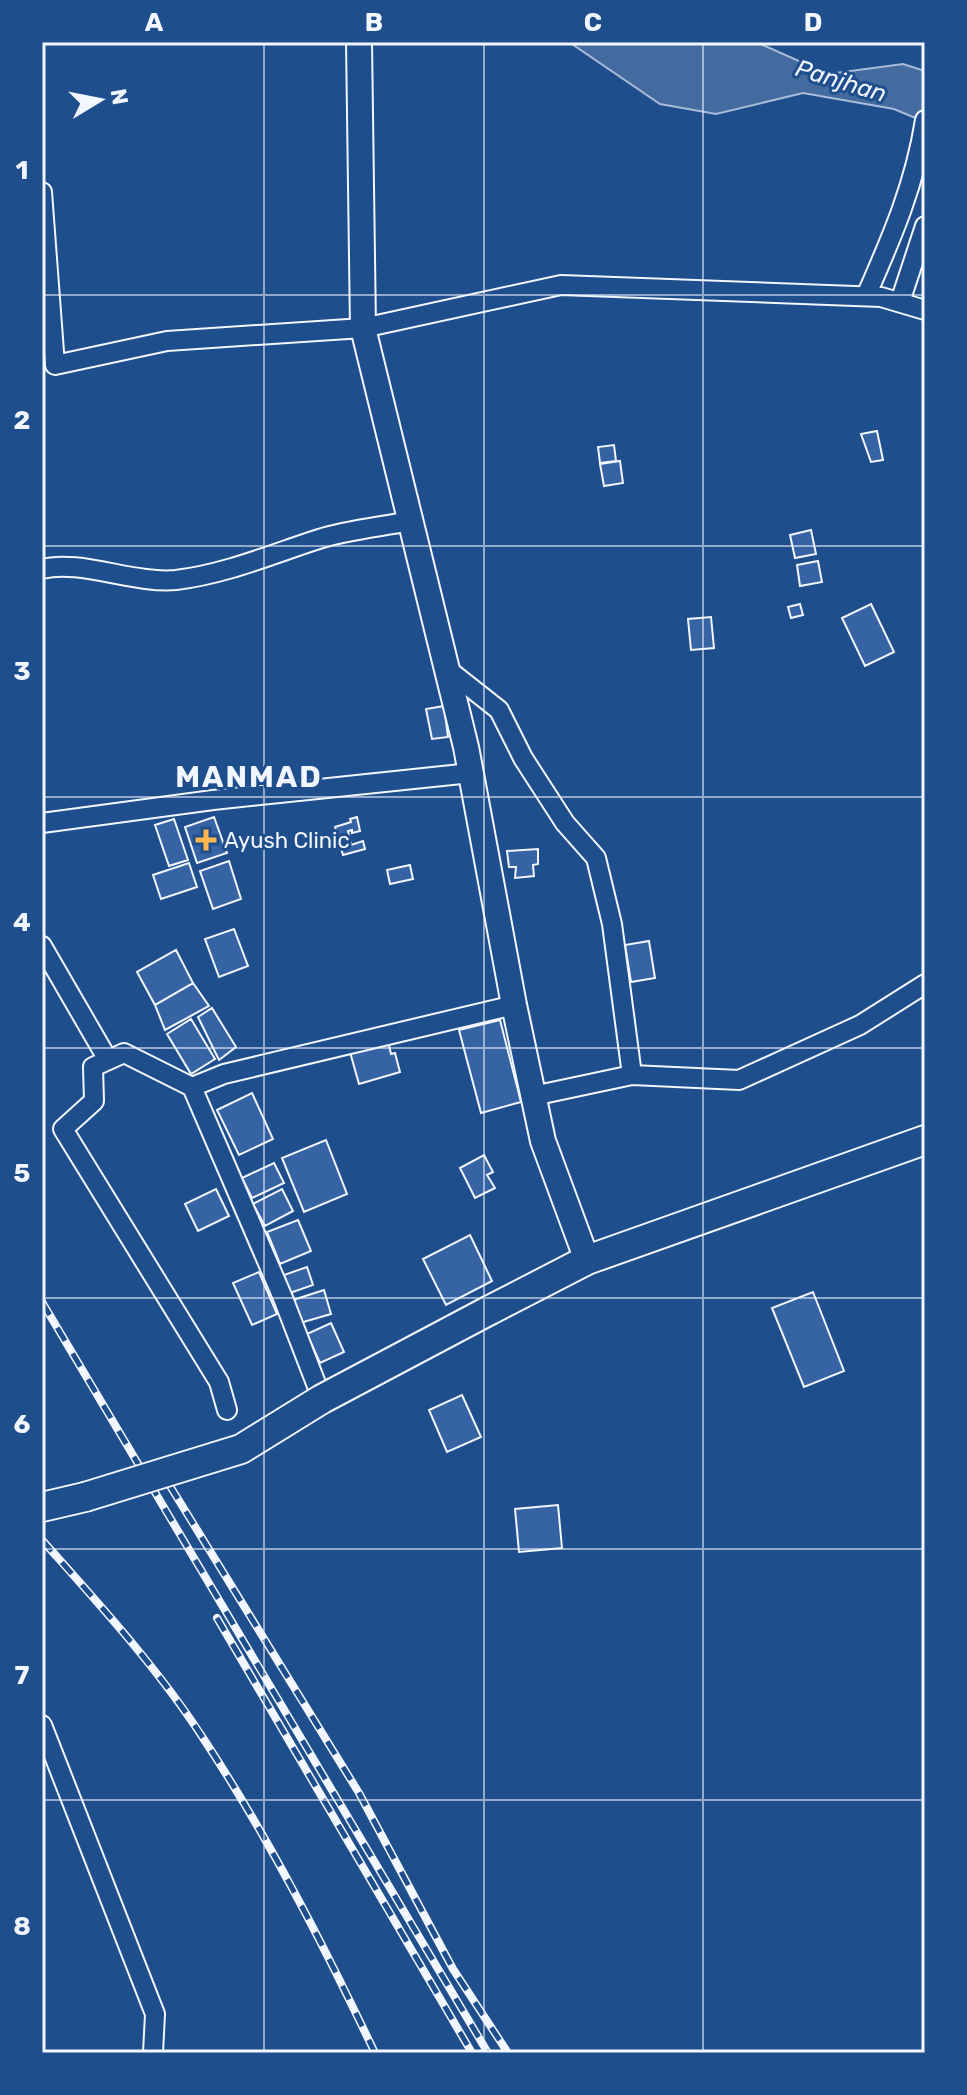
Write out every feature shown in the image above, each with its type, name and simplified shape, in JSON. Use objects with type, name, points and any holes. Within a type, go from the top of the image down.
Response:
[{"type":"highway","points":[[42,1507],[85,1497],[241,1449],[322,1399],[587,1260],[924,1142]]},
{"type":"main road","points":[[359,42],[363,328],[471,773],[543,1141],[587,1260]]},
{"type":"street","points":[[866,296],[903,210],[920,151],[925,120]]},
{"type":"street","points":[[42,192],[45,279],[55,365],[167,341],[363,328],[561,285],[866,296],[925,310]]},
{"type":"street","points":[[900,302],[925,226]]},
{"type":"street","points":[[42,569],[57,565],[121,577],[175,580],[272,557],[321,538],[410,521]]},
{"type":"street","points":[[447,669],[499,710],[523,758],[565,823],[596,858],[612,924],[632,1075]]},
{"type":"street","points":[[42,823],[213,800],[471,773]]},
{"type":"street","points":[[42,946],[108,1060]]},
{"type":"street","points":[[533,1096],[632,1075],[739,1080],[860,1025],[925,984]]},
{"type":"street","points":[[192,1087],[224,1074],[514,1005]]},
{"type":"street","points":[[227,1410],[219,1382],[63,1129],[94,1101],[93,1067],[124,1053],[192,1087],[283,1298],[322,1399]]},
{"type":"street","points":[[42,1725],[155,2014],[153,2053]]},
{"type":"water","name":"Panjhan","points":[[569,42],[756,42],[828,74],[903,64],[925,71],[925,122],[894,109],[803,93],[716,114],[660,104]]},
{"type":"building","points":[[877,431],[883,460],[871,462],[861,434]]},
{"type":"building","points":[[614,445],[616,461],[600,463],[598,447]]},
{"type":"building","points":[[620,461],[623,483],[604,486],[600,464]]},
{"type":"building","points":[[811,530],[816,554],[795,558],[790,535]]},
{"type":"building","points":[[818,561],[822,582],[800,586],[797,565]]},
{"type":"building","points":[[800,604],[803,615],[791,618],[788,607]]},
{"type":"building","points":[[871,604],[894,652],[865,666],[842,618]]},
{"type":"building","points":[[711,617],[714,648],[691,650],[688,619]]},
{"type":"building","points":[[444,706],[448,737],[432,739],[426,709]]},
{"type":"building","name":"Ayush Clinic","points":[[214,817],[227,853],[197,863],[185,827]]},
{"type":"building","points":[[357,817],[360,831],[348,831],[351,845],[363,841],[365,849],[343,855],[335,827]]},
{"type":"building","points":[[174,819],[188,860],[169,866],[155,825]]},
{"type":"building","points":[[538,849],[538,864],[533,865],[534,876],[515,878],[516,867],[509,867],[507,851]]},
{"type":"building","points":[[229,861],[241,899],[213,909],[200,871]]},
{"type":"building","points":[[189,863],[197,887],[161,899],[153,875]]},
{"type":"building","points":[[410,865],[413,879],[390,884],[387,870]]},
{"type":"building","points":[[234,929],[248,966],[219,977],[205,939]]},
{"type":"building","points":[[649,941],[655,978],[631,982],[625,945]]},
{"type":"building","points":[[176,950],[193,983],[155,1005],[137,972]]},
{"type":"building","points":[[193,983],[209,1006],[165,1030],[155,1005]]},
{"type":"building","points":[[212,1008],[236,1047],[219,1060],[198,1017]]},
{"type":"building","points":[[191,1019],[215,1059],[191,1074],[167,1034]]},
{"type":"building","points":[[500,1020],[521,1102],[481,1113],[459,1030]]},
{"type":"building","points":[[388,1041],[400,1072],[359,1084],[350,1052]]},
{"type":"building","points":[[252,1093],[273,1139],[239,1155],[217,1110]]},
{"type":"building","points":[[326,1140],[347,1194],[304,1212],[282,1158]]},
{"type":"building","points":[[484,1155],[493,1172],[487,1175],[495,1188],[475,1198],[460,1168]]},
{"type":"building","points":[[274,1163],[284,1183],[252,1198],[242,1178]]},
{"type":"building","points":[[216,1189],[229,1216],[198,1231],[185,1204]]},
{"type":"building","points":[[282,1189],[293,1211],[265,1226],[253,1204]]},
{"type":"building","points":[[298,1220],[311,1251],[280,1264],[267,1232]]},
{"type":"building","points":[[470,1235],[492,1281],[446,1305],[423,1259]]},
{"type":"building","points":[[307,1267],[313,1285],[290,1293],[284,1275]]},
{"type":"building","points":[[259,1272],[277,1314],[252,1325],[233,1283]]},
{"type":"building","points":[[324,1290],[331,1314],[300,1323],[293,1300]]},
{"type":"building","points":[[813,1292],[844,1371],[804,1387],[772,1308]]},
{"type":"building","points":[[331,1323],[344,1352],[320,1363],[307,1334]]},
{"type":"building","points":[[462,1395],[481,1437],[447,1452],[429,1410]]},
{"type":"building","points":[[558,1505],[562,1548],[519,1552],[515,1509]]},
{"type":"railway","points":[[42,1302],[488,2053]]},
{"type":"railway","points":[[170,1486],[359,1793],[453,1969],[508,2053]]},
{"type":"railway","points":[[42,1540],[147,1661],[203,1738],[251,1814],[295,1893],[375,2053]]},
{"type":"railway","points":[[217,1618],[472,2053]]},
{"type":"place","name":"Ayush Clinic","points":[[206,840]]},
{"type":"district","name":"MANMAD","points":[[249,777]]}]
